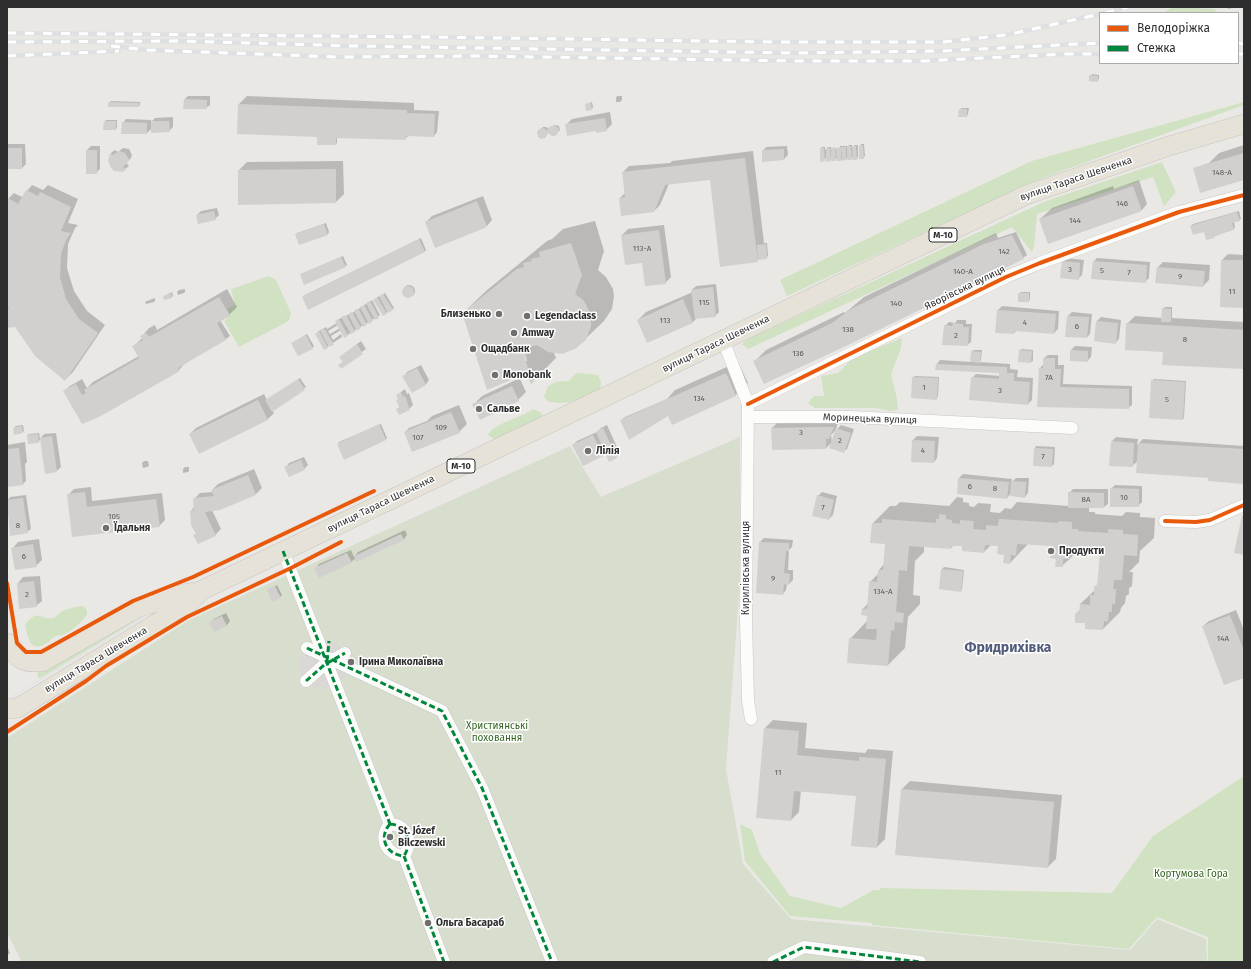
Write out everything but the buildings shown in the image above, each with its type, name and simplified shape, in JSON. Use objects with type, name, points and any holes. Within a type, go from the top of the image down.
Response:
[{"type":"main road","name":"вулиця Тараса Шевченка","points":[[7,643],[17,657],[28,663],[42,662],[137,608],[200,590],[1026,195],[1169,146],[1244,124]]},
{"type":"main road","name":"вулиця Тараса Шевченка","points":[[7,709],[18,708],[188,604],[200,590]]},
{"type":"street","name":"Яворівська вулиця","points":[[748,404],[1006,277],[1179,212],[1244,195]]},
{"type":"street","points":[[723,340],[748,404],[749,417]]},
{"type":"street","name":"Моринецька вулиця","points":[[749,417],[851,417],[1072,428]]},
{"type":"street","name":"Кирилівська вулиця","points":[[749,417],[747,440],[746,619],[748,700],[751,719]]},
{"type":"street","points":[[1165,521],[1196,522],[1210,520],[1244,505]]},
{"type":"street","points":[[283,551],[327,659],[390,824]]},
{"type":"street","points":[[327,659],[328,641]]},
{"type":"street","points":[[306,648],[442,711],[482,788],[552,962]]},
{"type":"street","points":[[306,681],[327,659],[345,653]]},
{"type":"street","points":[[390,824],[400,827],[407,835],[408,846],[404,856],[444,962]]},
{"type":"street","points":[[390,824],[384,833],[385,845],[392,853],[404,856]]},
{"type":"street","points":[[773,962],[804,947],[920,962]]},
{"type":"green space","points":[[1173,7],[1216,9],[1214,12],[1165,12]]},
{"type":"green space","points":[[1244,102],[1244,105],[1040,179],[787,296],[780,280],[1032,161]]},
{"type":"green space","points":[[1162,162],[1176,192],[1164,206],[1153,177],[1037,214],[1034,247],[1032,252],[1012,227],[748,349],[742,344],[750,338],[1046,201]]},
{"type":"green space","points":[[269,276],[276,280],[291,313],[290,318],[287,322],[239,347],[224,321],[230,314],[227,308],[235,305],[231,289]]},
{"type":"green space","points":[[902,338],[901,348],[891,374],[898,410],[891,411],[875,408],[815,408],[808,403],[814,396],[824,396],[821,376],[838,373],[853,358]]},
{"type":"green space","points":[[575,374],[598,375],[601,382],[600,390],[582,399],[563,403],[549,402],[544,397],[548,386],[556,382],[569,381]]},
{"type":"green space","points":[[533,409],[542,414],[541,421],[498,440],[490,437],[488,434],[503,423]]},
{"type":"green space","name":"Християнські поховання","points":[[740,437],[740,581],[726,769],[743,864],[791,919],[1130,950],[1157,919],[1206,939],[1207,962],[22,962],[7,933],[7,738],[189,620],[570,446],[601,497]]},
{"type":"green space","points":[[83,606],[87,610],[87,615],[70,631],[63,635],[55,636],[41,646],[37,647],[31,643],[25,625],[33,617],[39,616],[53,618],[66,610]]},
{"type":"green space","points":[[135,619],[134,622],[39,679],[37,673]]},
{"type":"green space","name":"Кортумова Гора","points":[[1244,776],[1244,962],[1208,962],[1208,937],[1157,917],[1129,949],[790,916],[745,861],[740,824],[752,830],[760,854],[790,896],[841,908],[874,890],[880,890],[880,888],[1112,893],[1153,836]]},
{"type":"shaded area","points":[[324,641],[333,643],[341,648],[346,656],[348,665],[346,674],[341,682],[333,687],[324,689],[315,687],[307,682],[302,674],[300,665],[302,656],[307,648],[315,643]]},
{"type":"tram line","points":[[972,218],[1032,189],[1244,120]]},
{"type":"tram line","points":[[7,715],[35,695],[188,604],[457,470],[636,384],[1030,197],[1244,127]]},
{"type":"tram line","points":[[7,700],[182,594],[404,490]]},
{"type":"railway","points":[[1109,12],[1128,7]]},
{"type":"railway","points":[[7,33],[774,42],[942,42],[1006,35],[1099,14]]},
{"type":"railway","points":[[7,42],[176,41],[353,46],[796,53],[941,51],[1099,43]]},
{"type":"railway","points":[[1239,43],[1244,44]]},
{"type":"railway","points":[[111,46],[147,50],[339,57],[473,56],[798,61],[924,61],[1066,54],[1099,54]]},
{"type":"railway","points":[[7,56],[119,51]]},
{"type":"railway","points":[[1239,54],[1244,54]]},
{"type":"marked path","points":[[283,551],[390,824]]},
{"type":"marked path","points":[[327,661],[329,641]]},
{"type":"marked path","points":[[307,648],[442,711],[482,788],[552,962]]},
{"type":"marked path","points":[[306,681],[324,665],[345,653]]},
{"type":"marked path","points":[[390,824],[386,829],[384,840],[388,849],[398,855],[404,856]]},
{"type":"marked path","points":[[390,824],[401,827],[407,835],[408,845],[404,856]]},
{"type":"marked path","points":[[404,856],[444,962]]},
{"type":"marked path","points":[[773,962],[804,947],[920,962]]},
{"type":"cycle path","points":[[748,404],[1006,277],[1179,212],[1244,195]]},
{"type":"cycle path","points":[[7,583],[17,643],[26,652],[41,652],[133,601],[193,577],[374,491]]},
{"type":"cycle path","points":[[1165,521],[1196,522],[1210,520],[1244,505]]},
{"type":"cycle path","points":[[7,732],[86,681],[106,666],[187,617],[291,568],[341,542]]},
{"type":"place","name":"Близенько","points":[[499,314]]},
{"type":"place","name":"Legendaclass","points":[[527,316]]},
{"type":"place","name":"Amway","points":[[514,333]]},
{"type":"place","name":"Ощадбанк","points":[[473,349]]},
{"type":"place","name":"Monobank","points":[[495,375]]},
{"type":"place","name":"Сальве","points":[[479,409]]},
{"type":"place","name":"Лілія","points":[[588,451]]},
{"type":"place","name":"Їдальня","points":[[106,528]]},
{"type":"place","name":"Продукти","points":[[1051,551]]},
{"type":"place","name":"Ірина Миколаївна","points":[[351,662]]},
{"type":"place","name":"St. Józef Bilczewski","points":[[390,837]]},
{"type":"place","name":"Ольга Басараб","points":[[428,923]]},
{"type":"district","name":"Фридрихівка","points":[[1008,648]]}]
